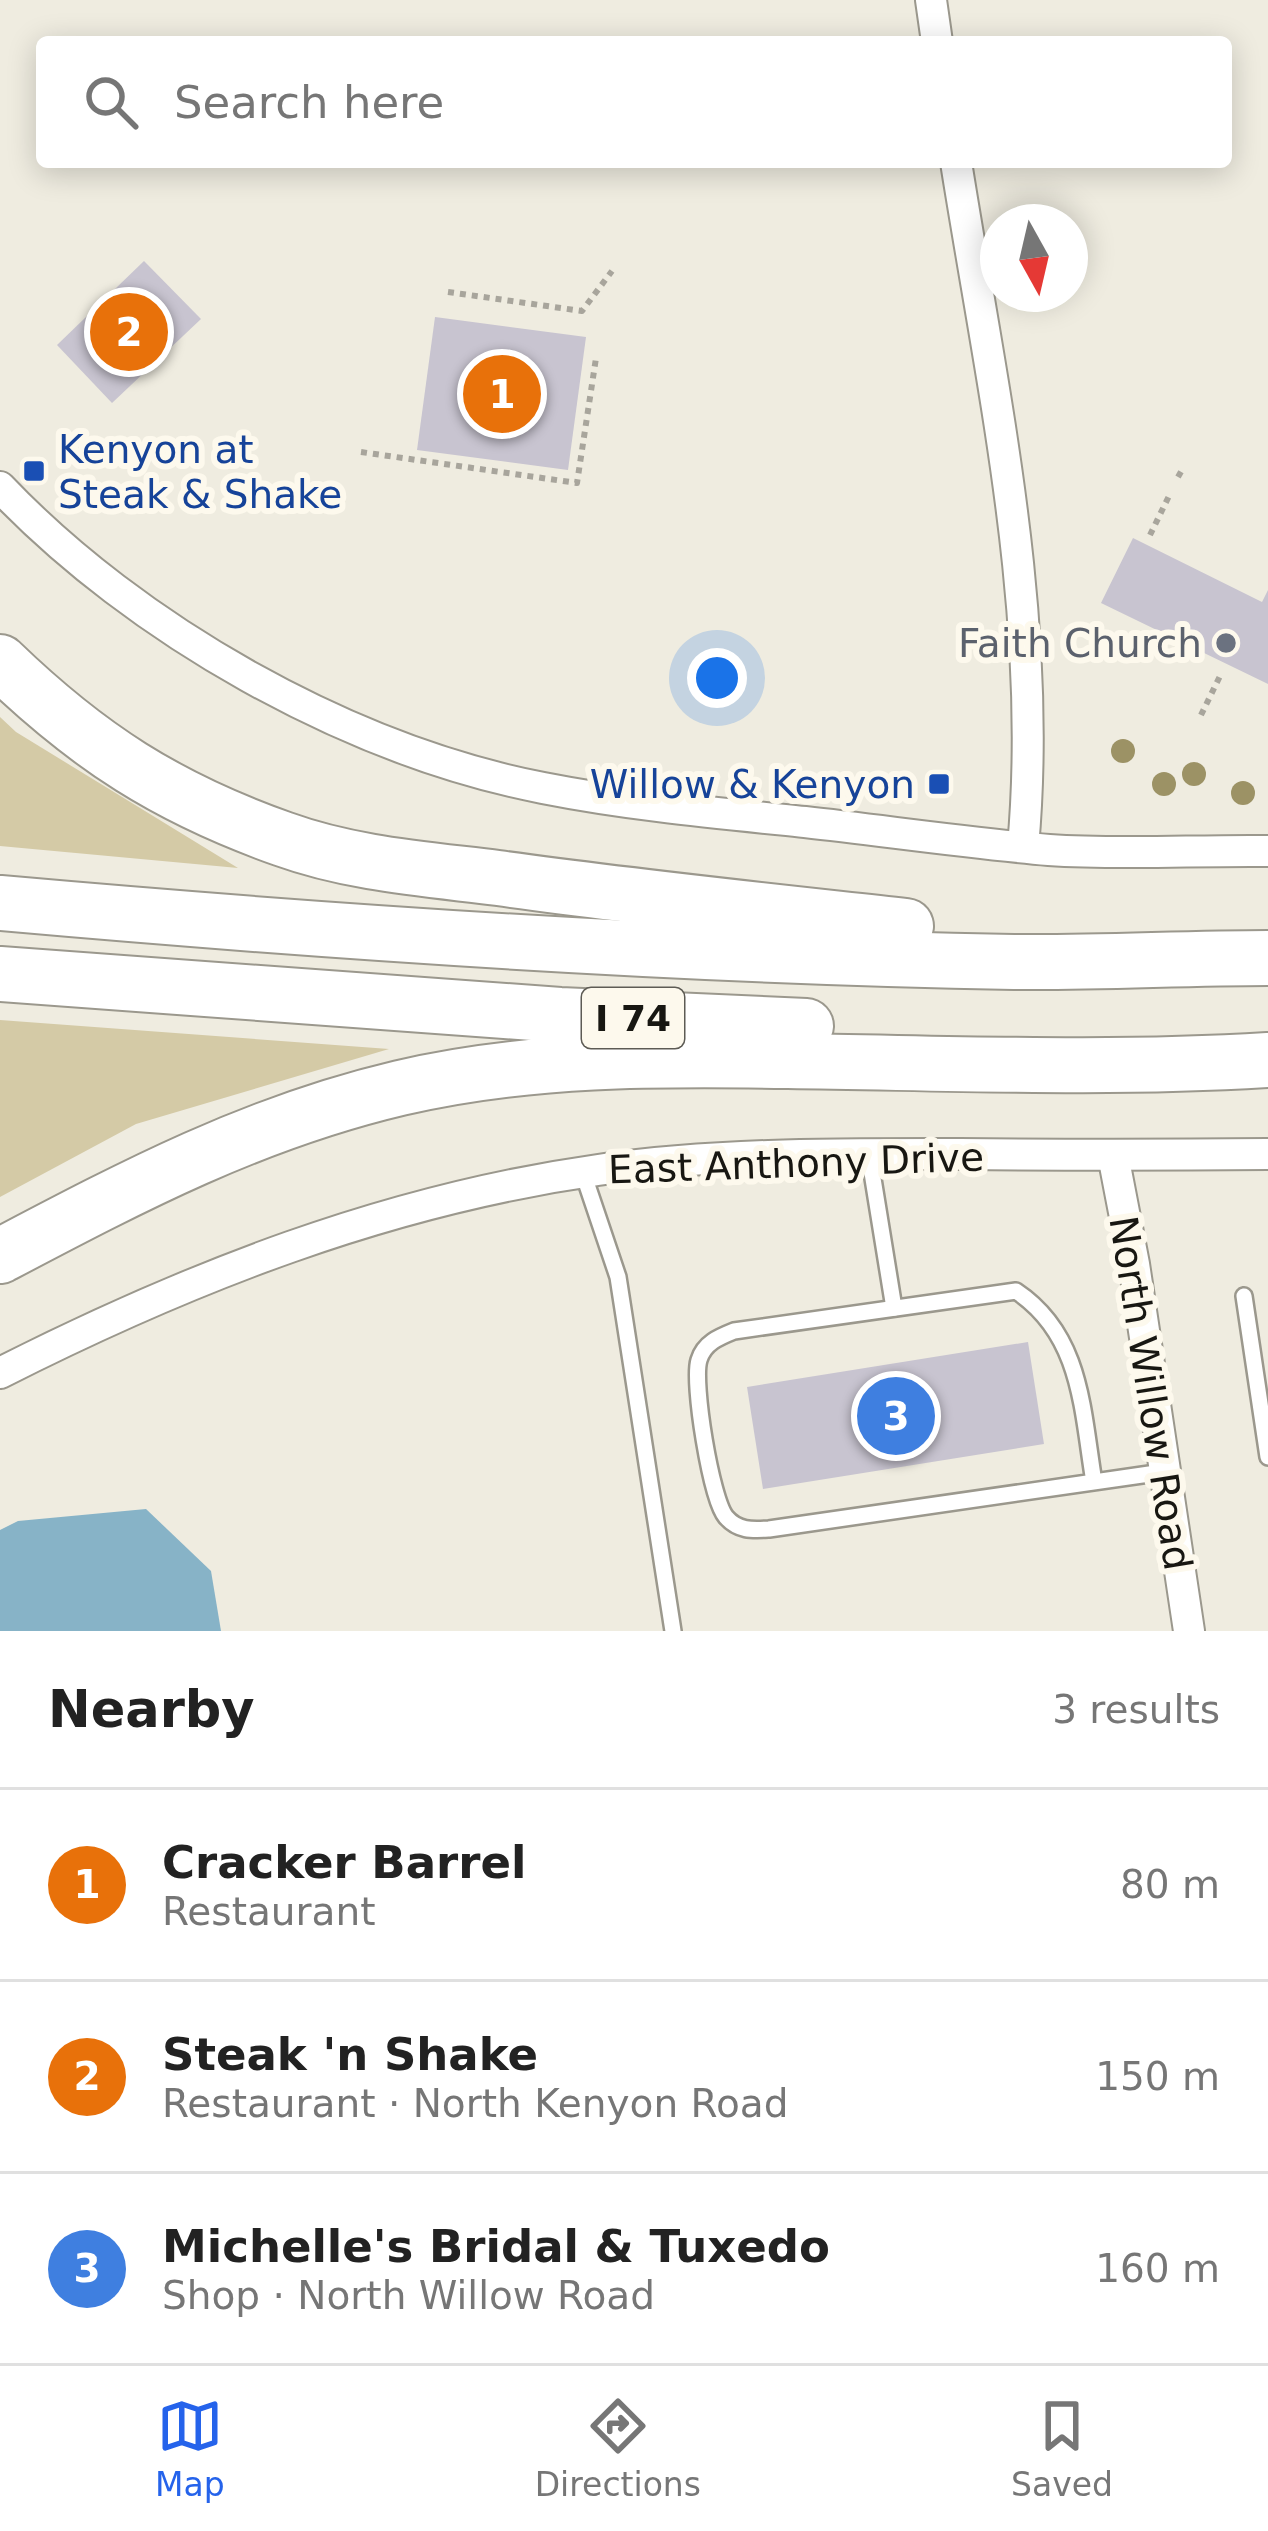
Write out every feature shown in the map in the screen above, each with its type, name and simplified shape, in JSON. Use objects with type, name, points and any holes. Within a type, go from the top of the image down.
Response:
[{"type":"highway","points":[[0,662],[90,742],[151,780],[286,841],[356,859],[1158,957]]},
{"type":"highway","name":"I 74","points":[[0,903],[567,945],[1019,962],[1268,958]]},
{"type":"highway","name":"I 74","points":[[0,974],[560,1015],[960,1033],[1268,1039]]},
{"type":"highway","points":[[0,1256],[236,1138],[318,1109],[481,1072],[561,1062],[653,1059],[1086,1065],[1268,1060]]},
{"type":"street","points":[[931,0],[937,36]]},
{"type":"street","points":[[957,168],[1023,586],[1030,677],[1023,847]]},
{"type":"street","points":[[0,487],[77,559],[202,649],[342,723],[453,763],[539,787],[671,808],[1023,847],[1268,850]]},
{"type":"street","name":"East Anthony Drive","points":[[0,1373],[106,1319],[285,1246],[472,1193],[583,1173],[725,1158],[869,1154],[1268,1154]]},
{"type":"street","name":"North Willow Road","points":[[1112,1155],[1134,1264],[1189,1631]]},
{"type":"lane","points":[[869,1154],[894,1309]]},
{"type":"lane","points":[[583,1173],[618,1277],[674,1631]]},
{"type":"lane","points":[[1094,1482],[1074,1362],[1038,1306],[1016,1291],[734,1331],[713,1339],[699,1360],[713,1492],[726,1518],[744,1530],[769,1529],[1094,1482],[1163,1472]]},
{"type":"lane","points":[[1244,1296],[1268,1457]]},
{"type":"path","points":[[448,292],[582,311],[611,271]]},
{"type":"path","points":[[361,452],[577,483],[596,358]]},
{"type":"path","points":[[1150,536],[1169,496]]},
{"type":"path","points":[[1202,715],[1222,672]]},
{"type":"shaded area","points":[[0,717],[16,732],[238,868],[0,846]]},
{"type":"shaded area","points":[[0,1020],[389,1049],[136,1124],[0,1197]]},
{"type":"water","points":[[146,1509],[211,1571],[221,1631],[0,1631],[0,1530],[18,1521]]},
{"type":"building","points":[[144,261],[201,319],[112,403],[57,345]]},
{"type":"building","points":[[435,317],[586,337],[568,470],[417,450]]},
{"type":"building","name":"Faith Church","points":[[1133,538],[1262,602],[1268,590],[1268,684],[1101,603]]},
{"type":"building","points":[[1028,1342],[1044,1444],[763,1489],[747,1387]]},
{"type":"place","name":"Steak 'n Shake","points":[[129,332]]},
{"type":"place","name":"Cracker Barrel","points":[[502,394]]},
{"type":"place","name":"Kenyon at Steak & Shake","points":[[34,471]]},
{"type":"place","name":"Faith Church","points":[[1226,643]]},
{"type":"place","name":"Willow & Kenyon","points":[[939,784]]},
{"type":"place","name":"Michelle's Bridal & Tuxedo","points":[[896,1416]]}]
